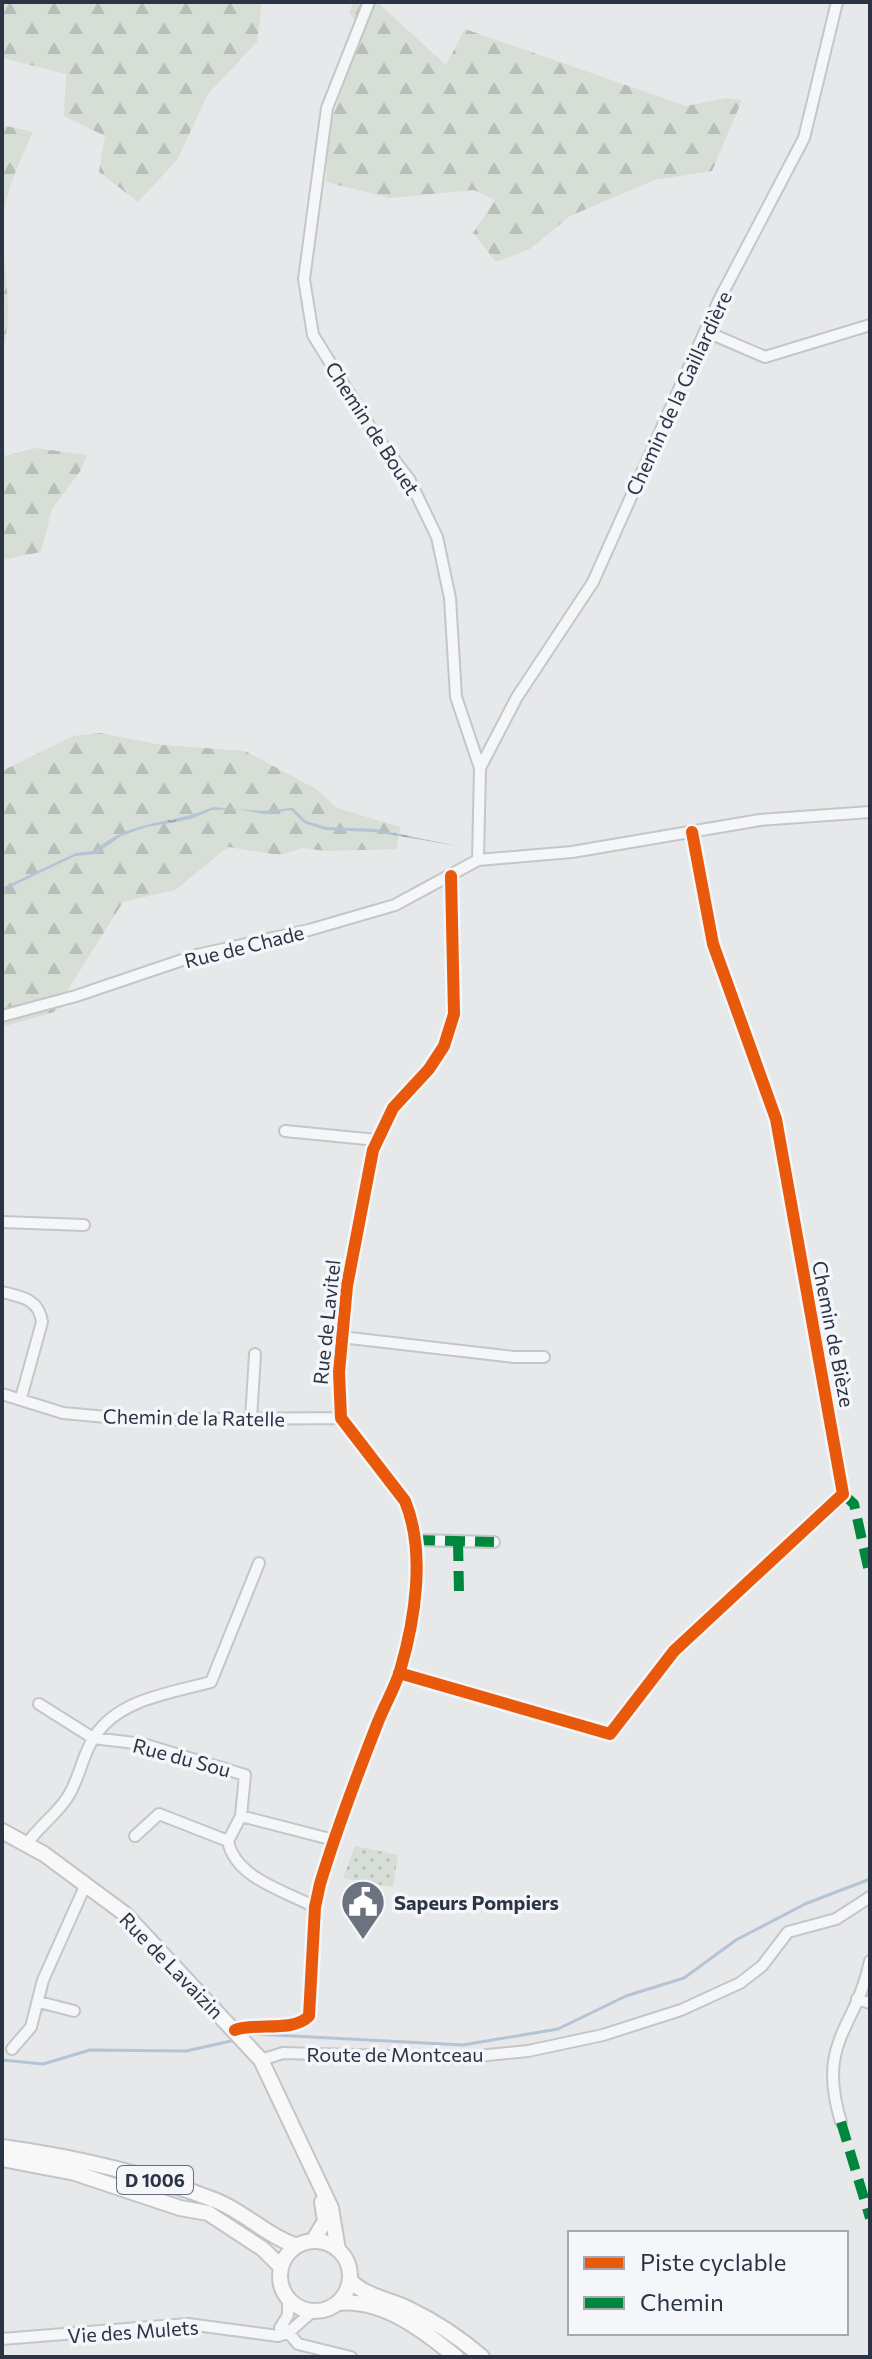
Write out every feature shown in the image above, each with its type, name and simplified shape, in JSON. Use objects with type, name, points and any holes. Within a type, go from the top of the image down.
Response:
[{"type":"main road","name":"Rue de Lavaizin","points":[[2,1831],[86,1884],[142,1930],[261,2060],[335,2219],[338,2250]]},
{"type":"main road","name":"Rue de Lavaizin","points":[[298,2138],[326,2216],[323,2228],[313,2241]]},
{"type":"main road","name":"D 1006","points":[[2,2147],[91,2162],[161,2182],[239,2211],[277,2238],[297,2246]]},
{"type":"main road","name":"D 1006","points":[[2,2159],[75,2173],[180,2208],[208,2213],[263,2249],[281,2267]]},
{"type":"main road","points":[[337,2303],[350,2280],[348,2263],[338,2250],[313,2241],[297,2246],[281,2267],[281,2284],[288,2299],[313,2311],[337,2303],[362,2304],[396,2315],[456,2357]]},
{"type":"main road","points":[[350,2280],[365,2292],[410,2309],[456,2335],[482,2357]]},
{"type":"street","name":"Chemin de Bouet","points":[[369,2],[327,108],[304,279],[313,335],[375,435],[409,479],[437,537],[450,598],[456,697],[480,768],[478,860]]},
{"type":"street","name":"Chemin de la Gaillardière","points":[[480,768],[517,697],[593,582],[719,300],[804,138],[837,2]]},
{"type":"street","points":[[707,332],[765,357],[870,325]]},
{"type":"street","points":[[478,860],[572,852],[760,820],[870,812]]},
{"type":"street","name":"Chemin de Bièze","points":[[399,1673],[610,1734],[674,1651],[843,1494],[776,1119],[713,944],[692,832]]},
{"type":"street","name":"Rue de Chade","points":[[2,1016],[76,996],[197,955],[309,930],[395,905],[478,860]]},
{"type":"street","name":"Rue de Lavitel","points":[[341,1418],[338,1408],[341,1337],[347,1286],[377,1140],[393,1108],[429,1069],[444,1046],[454,1014],[451,876]]},
{"type":"street","points":[[285,1131],[377,1140]]},
{"type":"street","points":[[2,1222],[84,1225]]},
{"type":"street","points":[[2,1292],[25,1297],[41,1312],[42,1322],[21,1398]]},
{"type":"street","points":[[341,1337],[514,1357],[544,1357]]},
{"type":"street","points":[[251,1419],[255,1354]]},
{"type":"street","name":"Chemin de la Ratelle","points":[[2,1394],[63,1413],[139,1420],[341,1418]]},
{"type":"street","points":[[235,2030],[247,2025],[298,2023],[309,2016],[315,1907],[334,1840],[399,1673],[412,1606],[415,1540],[405,1501],[341,1418]]},
{"type":"street","points":[[415,1540],[494,1542]]},
{"type":"street","points":[[26,1845],[38,1826],[66,1801],[81,1774],[93,1738],[117,1711],[211,1682],[259,1563]]},
{"type":"street","name":"Rue du Sou","points":[[39,1704],[93,1738],[143,1744],[245,1775],[241,1816],[228,1841]]},
{"type":"street","points":[[135,1836],[159,1814],[228,1841],[231,1855],[239,1867],[315,1907]]},
{"type":"street","points":[[241,1816],[334,1840]]},
{"type":"street","points":[[12,2049],[31,2027],[43,1980],[86,1884]]},
{"type":"street","name":"Route de Montceau","points":[[261,2060],[283,2053],[458,2058],[528,2051],[603,2035],[681,2010],[740,1983],[762,1966],[788,1932],[836,1919],[869,1901]]},
{"type":"street","points":[[841,2122],[832,2082],[833,2052],[870,1961]]},
{"type":"street","points":[[857,1999],[870,2003]]},
{"type":"street","points":[[39,2002],[74,2011]]},
{"type":"street","points":[[286,2330],[288,2299]]},
{"type":"street","points":[[286,2330],[313,2311]]},
{"type":"street","name":"Vie des Mulets","points":[[2,2339],[188,2324],[263,2335],[286,2330]]},
{"type":"street","points":[[286,2330],[309,2349],[351,2357]]},
{"type":"green space","points":[[2,2],[262,2],[257,42],[208,94],[177,160],[138,202],[99,172],[105,136],[64,116],[66,74],[2,58]]},
{"type":"green space","points":[[353,2],[377,2],[446,65],[465,29],[686,106],[727,98],[742,100],[712,171],[654,180],[570,216],[530,249],[496,262],[473,233],[495,200],[474,190],[390,198],[326,182],[328,131],[362,29],[349,13]]},
{"type":"green space","points":[[2,125],[33,132],[12,182],[3,221],[8,309],[2,353]]},
{"type":"green space","points":[[35,448],[87,455],[81,470],[52,509],[41,552],[2,560],[2,450],[6,456]]},
{"type":"green space","points":[[100,733],[162,745],[245,751],[316,789],[337,808],[400,827],[397,849],[326,851],[303,848],[279,855],[228,847],[175,890],[123,902],[54,1012],[2,1027],[2,771],[73,736]]},
{"type":"green space","points":[[355,1846],[398,1855],[393,1887],[343,1878]]},
{"type":"water","points":[[213,807],[238,809],[212,810],[191,819],[147,827],[121,836],[96,854],[75,856],[2,891],[2,888],[76,853],[95,851],[122,833]]},
{"type":"water","points":[[293,808],[306,821],[327,827],[375,829],[458,846],[374,832],[325,830],[304,823],[291,810],[264,814],[238,809],[263,811]]},
{"type":"waterway","points":[[255,2034],[463,2045],[558,2029],[626,1996],[684,1978],[736,1940],[805,1904],[870,1879]]},
{"type":"waterway","points":[[2,2060],[43,2064],[90,2050],[186,2051],[231,2041]]},
{"type":"marked path","points":[[843,1494],[854,1504],[870,1576]]},
{"type":"marked path","points":[[415,1540],[494,1542]]},
{"type":"marked path","points":[[458,1541],[459,1592]]},
{"type":"marked path","points":[[841,2122],[870,2218]]},
{"type":"cycle path","points":[[399,1673],[610,1734],[674,1651],[843,1494],[776,1119],[713,944],[692,832]]},
{"type":"cycle path","points":[[235,2030],[284,2026],[309,2016],[315,1907],[320,1884],[354,1785],[398,1678],[410,1630],[417,1564],[411,1521],[405,1501],[341,1418],[339,1372],[347,1286],[373,1150],[393,1108],[429,1069],[444,1046],[454,1014],[451,876]]},
{"type":"place","name":"Sapeurs Pompiers","points":[[363,1941]]}]
